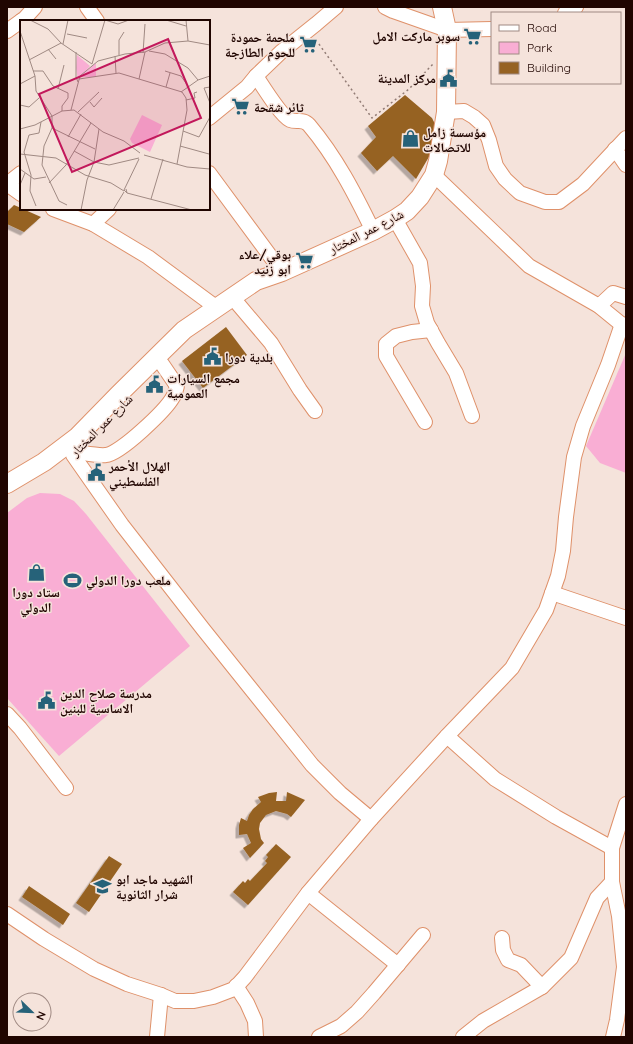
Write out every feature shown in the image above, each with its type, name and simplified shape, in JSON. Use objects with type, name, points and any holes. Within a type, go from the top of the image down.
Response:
[{"type":"main road","name":"شارع عمر المختار","points":[[7,484],[44,462],[77,437],[184,330],[256,281],[282,272],[373,231],[407,211],[420,197],[434,175],[441,147],[446,112],[447,30],[442,7]]},
{"type":"main road","name":"شارع عمر المختار","points":[[7,495],[56,466],[74,453],[91,438],[185,342],[204,326],[238,304],[282,272]]},
{"type":"street","points":[[22,20],[35,7]]},
{"type":"street","points":[[86,7],[96,20]]},
{"type":"street","points":[[210,117],[247,87],[256,76],[281,52],[336,7]]},
{"type":"street","points":[[385,7],[447,30],[491,29]]},
{"type":"street","points":[[566,12],[576,7]]},
{"type":"street","points":[[7,31],[20,22]]},
{"type":"street","points":[[256,76],[288,119],[292,121],[304,121],[309,125],[325,146],[344,176],[373,231]]},
{"type":"street","points":[[446,112],[464,111],[483,125],[496,166],[505,179],[520,193],[544,202],[560,202],[583,184],[626,138]]},
{"type":"street","points":[[615,149],[626,165]]},
{"type":"street","points":[[20,174],[7,184],[20,193]]},
{"type":"street","points":[[210,174],[282,272]]},
{"type":"street","points":[[7,914],[44,939],[94,969],[127,984],[161,994],[174,1000],[194,1001],[213,997],[234,989],[245,977],[308,893],[371,819],[446,736],[512,668],[546,610],[558,576],[563,551],[574,456],[583,426],[624,326],[599,306],[529,266],[434,175]]},
{"type":"street","points":[[56,210],[93,224],[148,257],[217,308]]},
{"type":"street","points":[[93,224],[108,210]]},
{"type":"street","points":[[395,219],[420,263],[423,286],[422,306],[427,323],[456,373],[472,416]]},
{"type":"street","points":[[599,306],[613,293],[626,297]]},
{"type":"street","points":[[238,304],[270,344],[315,411]]},
{"type":"street","points":[[425,422],[386,356],[386,344],[396,336],[430,330]]},
{"type":"street","points":[[74,453],[107,456],[131,440],[158,416],[174,397],[177,386],[162,364]]},
{"type":"street","points":[[74,453],[127,531],[312,765],[340,793],[371,819]]},
{"type":"street","points":[[552,593],[626,618]]},
{"type":"street","points":[[7,714],[20,728],[66,788]]},
{"type":"street","points":[[446,736],[495,779],[556,817],[612,848]]},
{"type":"street","points":[[613,1037],[617,1020],[624,967],[620,916],[612,882],[612,848],[621,837],[626,804]]},
{"type":"street","points":[[463,1037],[483,1021],[542,987],[571,958],[597,898],[612,882]]},
{"type":"street","points":[[308,893],[398,965]]},
{"type":"street","points":[[319,1037],[341,1026],[374,993],[423,935]]},
{"type":"street","points":[[502,938],[503,950],[508,960],[521,965],[542,987]]},
{"type":"street","points":[[236,986],[247,1003],[254,1021],[256,1037]]},
{"type":"street","points":[[157,1037],[161,994]]},
{"type":"path","points":[[309,30],[372,118],[409,89],[432,64],[446,60]]},
{"type":"green space","points":[[626,353],[626,473],[600,463],[586,446]]},
{"type":"green space","name":"ملعب دورا الدولي","points":[[40,493],[60,494],[74,501],[86,514],[190,646],[59,756],[7,698],[7,513],[27,498]]},
{"type":"building","points":[[405,95],[432,118],[437,128],[433,150],[416,179],[393,156],[377,171],[361,153],[376,137],[368,126]]},
{"type":"building","points":[[14,205],[20,208],[20,210],[25,210],[41,217],[24,232],[7,224],[7,212]]},
{"type":"building","points":[[226,327],[247,355],[203,388],[182,361]]},
{"type":"building","points":[[277,792],[276,801],[286,801],[287,792],[305,800],[291,817],[287,814],[276,811],[266,815],[260,823],[259,829],[261,839],[264,843],[250,858],[243,848],[251,843],[247,834],[239,835],[241,818],[247,821],[253,809],[261,802],[258,797]]},
{"type":"building","points":[[276,844],[291,857],[248,905],[233,892],[243,881],[245,883],[248,879],[250,881],[267,863],[265,861],[268,857],[266,855]]},
{"type":"building","points":[[109,856],[122,864],[89,912],[76,903]]},
{"type":"building","points":[[29,886],[70,914],[63,925],[22,897]]},
{"type":"place","name":"سوبر ماركت الامل","points":[[473,36]]},
{"type":"place","name":"ملحمة حمودة للحوم الطازجة","points":[[308,44]]},
{"type":"place","name":"مركز المدينة","points":[[449,78]]},
{"type":"place","name":"ثائر شقحة","points":[[241,107]]},
{"type":"place","name":"مؤسسة زامل للاتصالات","points":[[410,139]]},
{"type":"place","name":"بوقي/علاء ابو زنيد","points":[[304,261]]},
{"type":"place","name":"بلدية دورا","points":[[212,357]]},
{"type":"place","name":"مجمع السيارات العمومية","points":[[154,385]]},
{"type":"place","name":"الهلال الأحمر الفلسطيني","points":[[96,473]]},
{"type":"place","name":"ستاد دورا الدولي","points":[[36,573]]},
{"type":"place","name":"ملعب دورا الدولي","points":[[73,580]]},
{"type":"place","name":"مدرسة صلاح الدين الاساسية للبنين","points":[[47,700]]},
{"type":"place","name":"الشهيد ماجد ابو شرار الثانوية","points":[[103,886]]}]
